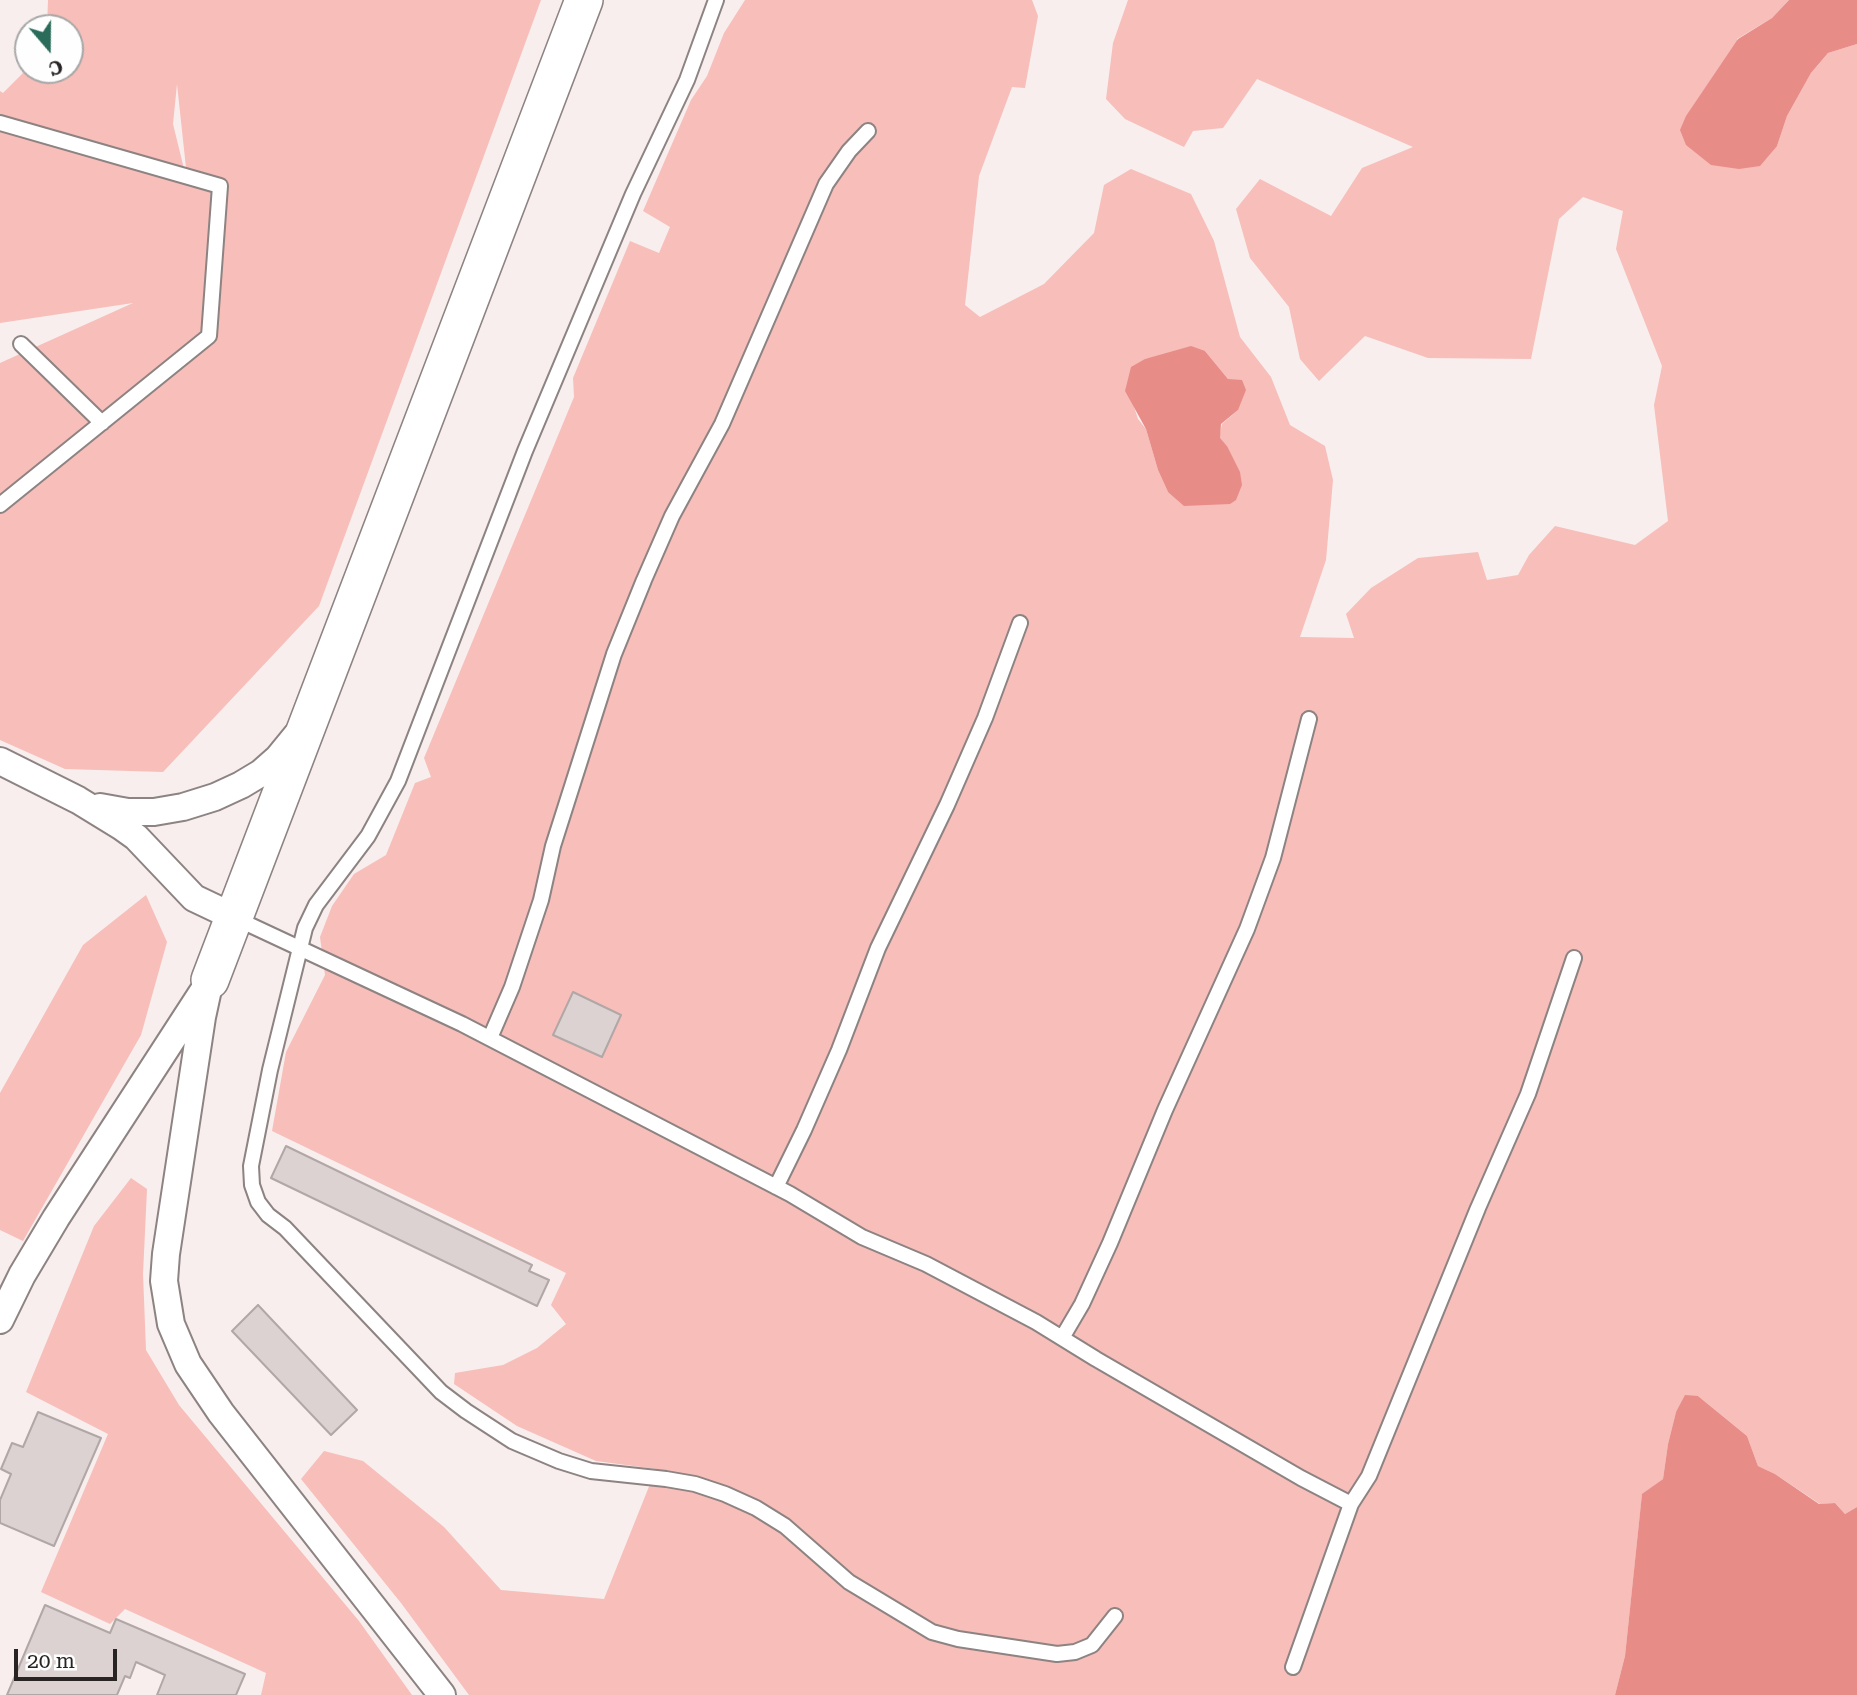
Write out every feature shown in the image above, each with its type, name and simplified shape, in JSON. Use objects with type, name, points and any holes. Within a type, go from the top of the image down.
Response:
[{"type":"street","points":[[442,1695],[221,1413],[188,1364],[174,1334],[166,1304],[166,1254],[210,980],[584,0]]},
{"type":"street","points":[[78,800],[104,808],[154,812],[215,797],[261,773],[278,758],[313,715]]},
{"type":"street","points":[[0,761],[78,800],[136,838],[194,898],[234,917]]},
{"type":"street","points":[[0,1320],[22,1275],[57,1218],[210,980]]},
{"type":"lane","points":[[716,0],[687,80],[633,194],[525,451],[398,781],[368,836],[316,905],[306,928],[265,1097],[251,1166],[252,1185],[258,1202],[268,1215],[285,1228],[440,1392],[512,1441],[591,1471],[695,1484],[756,1508],[785,1526],[849,1582],[932,1632],[958,1639],[1058,1654],[1075,1652],[1093,1645],[1115,1616]]},
{"type":"lane","points":[[0,123],[220,186],[209,335],[0,505]]},
{"type":"lane","points":[[490,1038],[541,901],[553,846],[614,654],[644,580],[672,516],[722,424],[826,184],[849,151],[868,131]]},
{"type":"lane","points":[[21,344],[102,423]]},
{"type":"lane","points":[[776,1187],[839,1050],[878,948],[985,718],[1020,623]]},
{"type":"lane","points":[[1062,1338],[1082,1304],[1110,1243],[1165,1110],[1247,929],[1273,858],[1309,719]]},
{"type":"lane","points":[[234,917],[490,1038],[776,1187],[862,1237],[926,1264],[1062,1338],[1301,1478],[1351,1504]]},
{"type":"lane","points":[[1293,1667],[1351,1504],[1370,1476],[1478,1208],[1528,1094],[1574,958]]},
{"type":"shaded area","points":[[48,0],[541,0],[319,606],[163,772],[65,769],[0,740],[0,363],[133,303],[0,323],[0,91],[3,93],[14,82],[84,84],[84,14],[48,14]],"holes":[[[177,84],[187,177],[173,124]]]},
{"type":"shaded area","points":[[745,0],[1032,0],[1038,16],[1025,88],[1012,87],[979,176],[965,305],[980,317],[1044,284],[1094,233],[1104,185],[1131,169],[1191,194],[1214,241],[1240,337],[1271,377],[1290,425],[1325,446],[1333,480],[1326,560],[1300,637],[1354,638],[1346,614],[1371,588],[1418,558],[1478,552],[1487,580],[1518,575],[1529,555],[1555,526],[1635,545],[1668,521],[1654,405],[1662,366],[1616,249],[1623,211],[1583,197],[1559,219],[1531,359],[1428,358],[1365,336],[1319,381],[1300,359],[1289,307],[1250,258],[1236,209],[1260,179],[1331,216],[1362,168],[1413,147],[1257,79],[1223,128],[1193,131],[1184,147],[1125,119],[1106,99],[1113,43],[1128,0],[1789,0],[1772,18],[1737,39],[1777,146],[1787,116],[1811,73],[1828,53],[1857,44],[1857,1507],[1845,1514],[1835,1503],[1820,1504],[1758,1466],[1747,1436],[1698,1396],[1676,1412],[1663,1479],[1642,1495],[1625,1656],[1615,1695],[469,1695],[401,1603],[301,1479],[324,1451],[363,1461],[444,1527],[501,1590],[604,1599],[656,1469],[596,1461],[517,1426],[454,1384],[455,1373],[503,1365],[537,1348],[566,1324],[551,1305],[566,1273],[272,1131],[286,1052],[325,975],[320,937],[332,906],[354,874],[386,855],[415,783],[431,777],[424,758],[574,397],[573,378],[630,241],[659,253],[670,227],[643,211],[691,100],[707,76],[724,33]],"holes":[[[1205,351],[1228,379],[1238,410],[1222,424],[1219,438],[1227,446],[1230,504],[1210,504],[1168,492],[1158,470],[1146,429],[1138,419],[1131,398],[1145,359]]]},
{"type":"shaded area","points":[[1789,0],[1857,0],[1857,44],[1828,53],[1811,73],[1787,116],[1777,146],[1760,166],[1739,169],[1711,165],[1686,145],[1680,130],[1686,116],[1738,39],[1772,18]]},
{"type":"shaded area","points":[[1191,346],[1205,351],[1228,379],[1242,380],[1246,390],[1238,410],[1221,424],[1220,438],[1240,472],[1242,485],[1236,500],[1230,504],[1184,506],[1168,492],[1158,470],[1146,429],[1125,391],[1131,367],[1145,359]]},
{"type":"shaded area","points":[[146,895],[167,942],[141,1035],[23,1241],[0,1230],[0,1093],[83,945]]},
{"type":"shaded area","points":[[131,1178],[147,1189],[143,1274],[146,1350],[179,1405],[359,1621],[412,1695],[261,1695],[266,1673],[125,1609],[110,1624],[41,1592],[108,1434],[26,1392],[94,1226]]},
{"type":"shaded area","points":[[1685,1395],[1698,1396],[1747,1436],[1758,1466],[1775,1474],[1819,1504],[1835,1503],[1845,1514],[1857,1507],[1857,1695],[1615,1695],[1625,1656],[1642,1494],[1663,1479],[1676,1412]]},
{"type":"building","points":[[573,992],[621,1015],[602,1057],[553,1035]]},
{"type":"building","points":[[286,1146],[532,1265],[529,1271],[549,1280],[537,1306],[271,1178]]},
{"type":"building","points":[[258,1305],[357,1410],[331,1435],[232,1331]]},
{"type":"building","points":[[38,1412],[101,1438],[54,1546],[0,1523],[0,1500],[11,1474],[1,1469],[12,1443],[23,1447]]},
{"type":"building","points":[[45,1605],[110,1633],[116,1619],[245,1674],[236,1695],[157,1695],[165,1675],[136,1662],[130,1678],[125,1676],[117,1695],[7,1695]]}]
